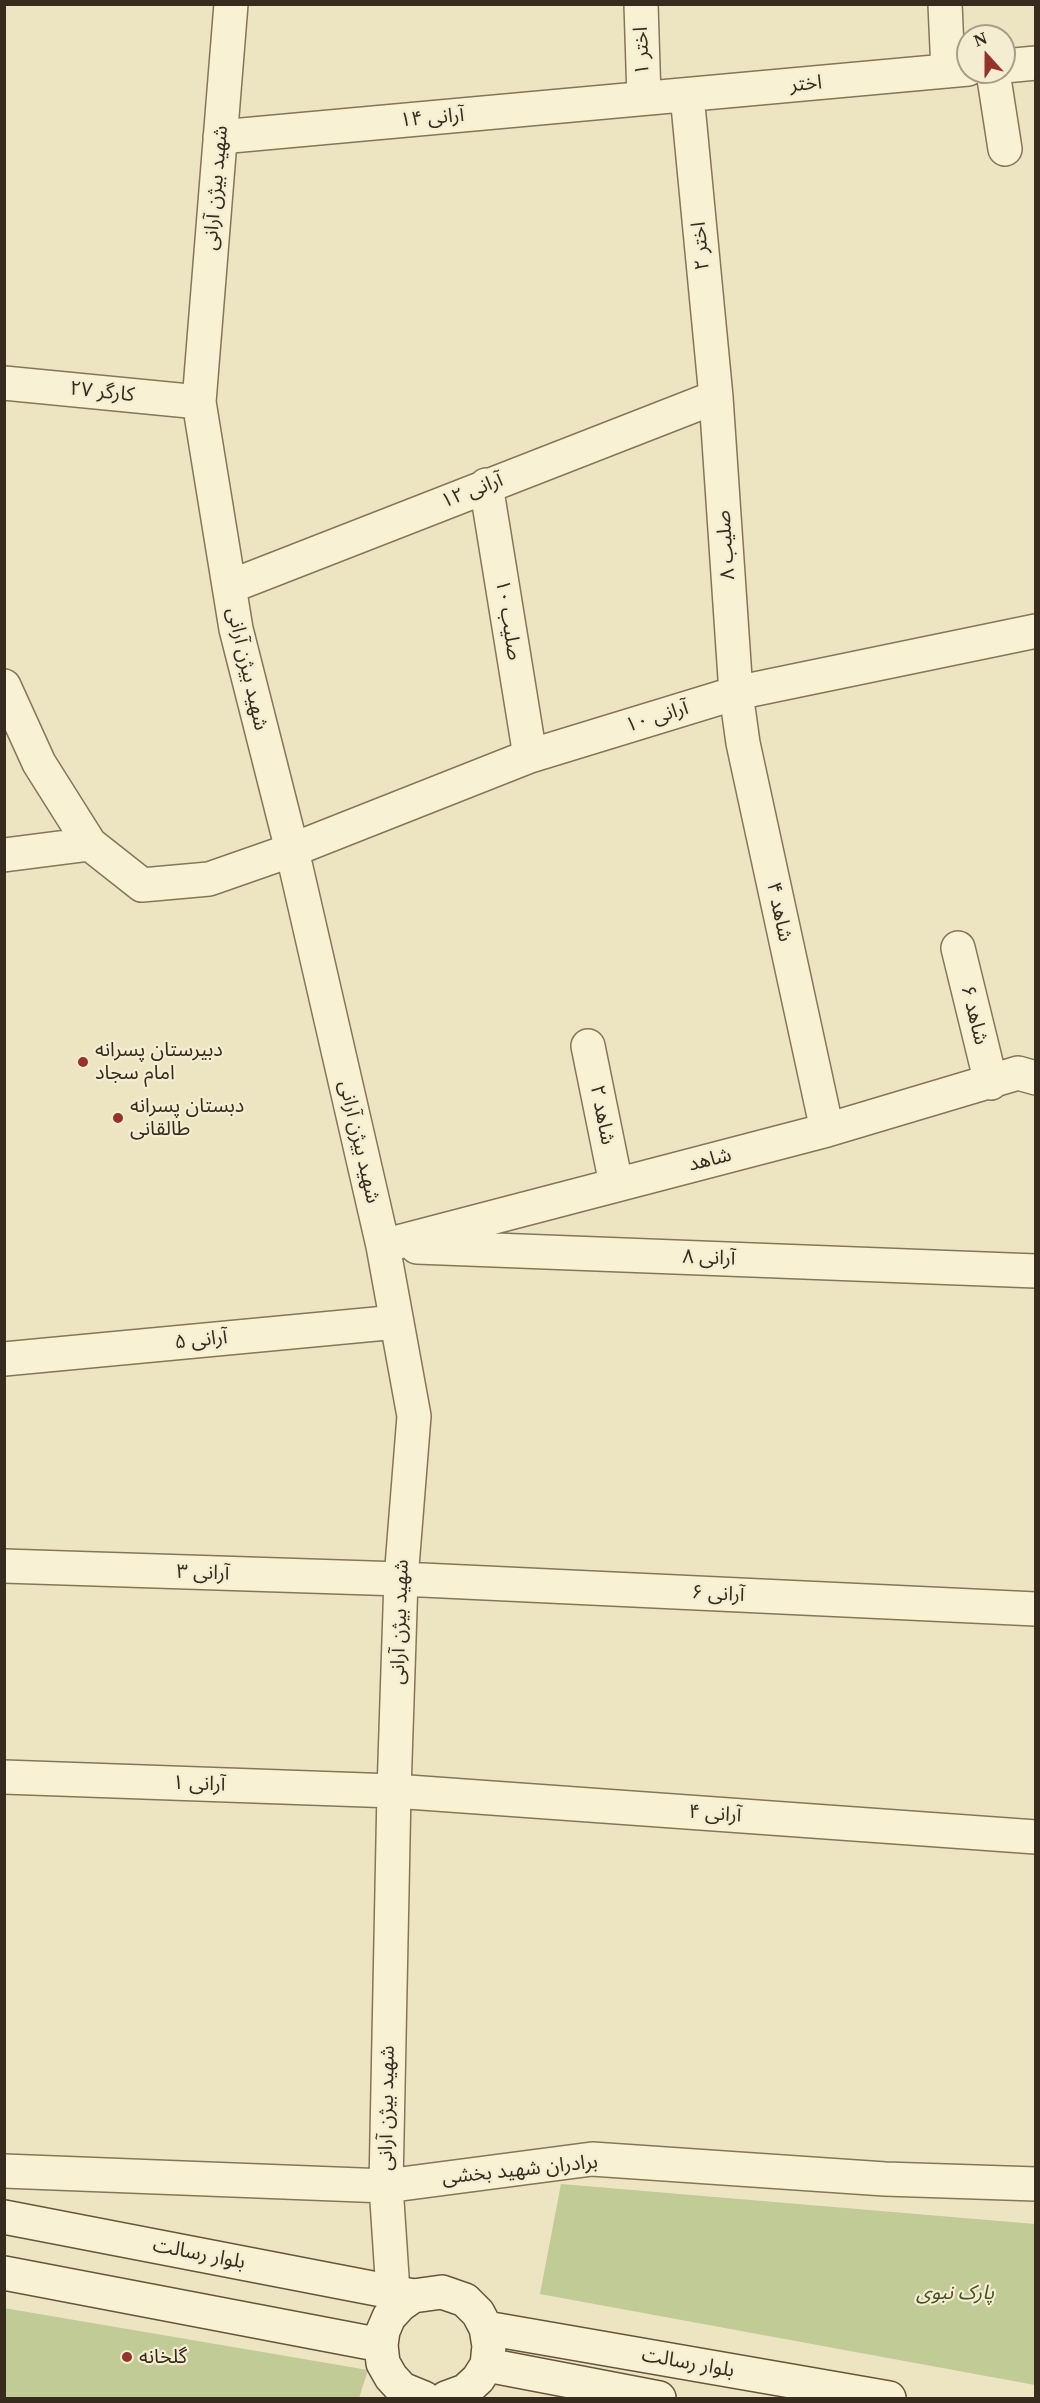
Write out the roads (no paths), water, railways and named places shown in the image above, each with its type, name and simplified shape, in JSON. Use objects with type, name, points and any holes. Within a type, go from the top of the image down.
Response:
[{"type":"street","name":"شهید بیژن آرانی","points":[[231,4],[199,402],[236,629],[292,850],[383,1246],[414,1416],[401,1579],[386,2186],[403,2294]]},
{"type":"street","name":"اختر ۱","points":[[641,4],[644,98]]},
{"type":"street","points":[[945,4],[956,60]]},
{"type":"street","points":[[1016,65],[1035,63]]},
{"type":"street","name":"اختر","points":[[644,98],[956,70]]},
{"type":"street","points":[[995,84],[1005,149]]},
{"type":"street","name":"اختر ۲","points":[[687,95],[716,397]]},
{"type":"street","name":"آرانی ۱۴","points":[[220,137],[644,98]]},
{"type":"street","name":"کارگر ۲۷","points":[[4,383],[199,402]]},
{"type":"street","name":"آرانی ۱۲","points":[[229,587],[716,397]]},
{"type":"street","name":"صلیب ۸","points":[[716,397],[736,693]]},
{"type":"street","name":"صلیب ۱۰","points":[[486,485],[530,756]]},
{"type":"street","name":"آرانی ۱۰","points":[[4,686],[39,763],[90,844],[142,885],[209,879],[292,850],[530,756],[736,693],[1035,631]]},
{"type":"street","name":"شاهد ۴","points":[[736,693],[742,743],[827,1130]]},
{"type":"street","points":[[4,855],[90,844]]},
{"type":"street","name":"شاهد ۶","points":[[958,948],[1020,1075]]},
{"type":"street","name":"شاهد ۲","points":[[588,1046],[616,1184]]},
{"type":"street","name":"شاهد","points":[[383,1246],[827,1130],[1020,1075]]},
{"type":"street","name":"آرانی ۸","points":[[383,1246],[1035,1270]]},
{"type":"street","name":"آرانی ۵","points":[[4,1359],[397,1322]]},
{"type":"street","name":"آرانی ۳","points":[[4,1566],[401,1579]]},
{"type":"street","name":"آرانی ۶","points":[[401,1579],[1035,1610]]},
{"type":"street","name":"آرانی ۱","points":[[4,1778],[394,1791]]},
{"type":"street","name":"آرانی ۴","points":[[394,1791],[1035,1837]]},
{"type":"street","name":"برادران شهید بخشی","points":[[4,2171],[386,2186],[592,2159],[885,2179],[1035,2184]]},
{"type":"street","name":"بلوار رسالت","points":[[4,2217],[403,2294],[429,2292],[454,2295],[465,2300],[478,2313],[486,2328],[889,2398]]},
{"type":"street","points":[[4,2273],[369,2343],[391,2377],[402,2389],[424,2398]]},
{"type":"street","points":[[369,2343],[382,2331],[389,2317],[400,2305],[403,2294]]},
{"type":"street","points":[[446,2398],[465,2391],[478,2379],[501,2368],[489,2346],[486,2328]]},
{"type":"street","name":"بلوار رسالت","points":[[501,2368],[659,2398]]},
{"type":"place","name":"دبیرستان پسرانه امام سجاد","points":[[83,1062]]},
{"type":"place","name":"دبستان پسرانه طالقانی","points":[[118,1118]]},
{"type":"place","name":"گلخانه","points":[[127,2357]]},
{"type":"park label","name":"پارک نبوی","points":[[955,2293]]}]
